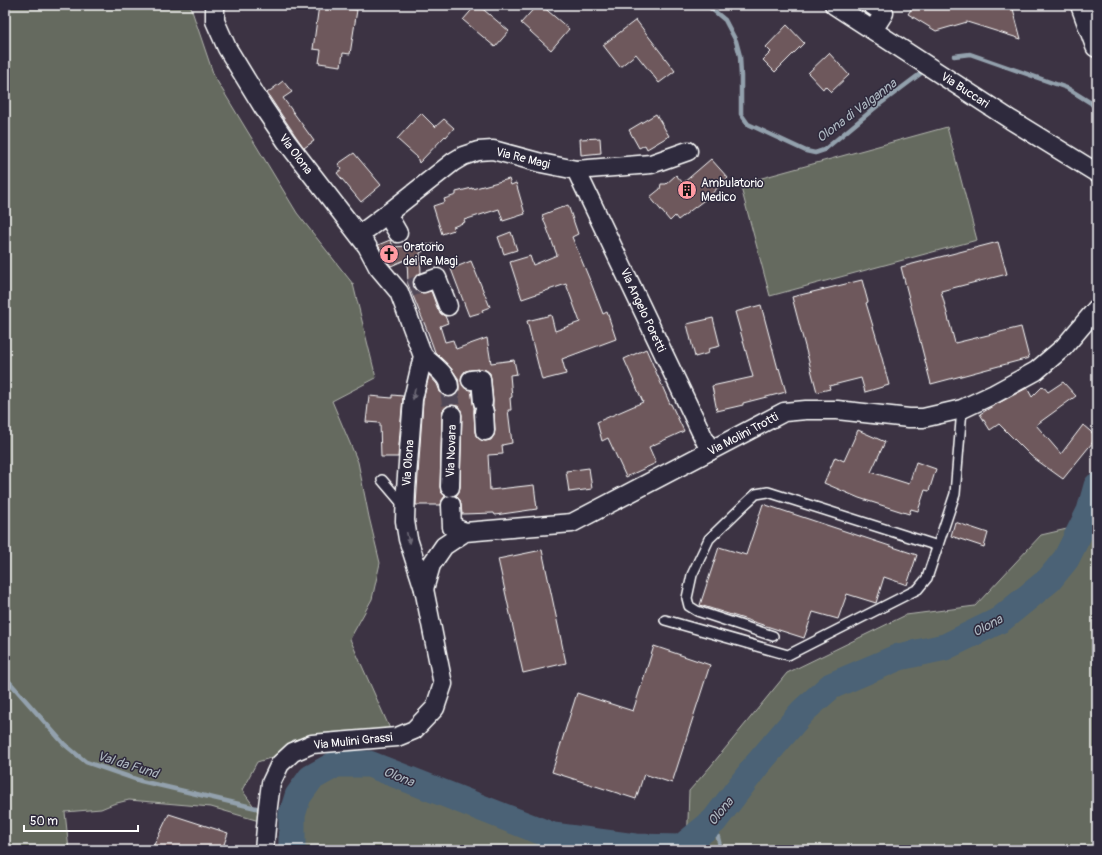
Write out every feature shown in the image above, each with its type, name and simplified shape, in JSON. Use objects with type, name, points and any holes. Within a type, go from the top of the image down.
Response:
[{"type":"main road","points":[[1082,5],[1097,46]]},
{"type":"street","name":"Via Olona","points":[[215,5],[215,21],[226,48],[286,141],[359,235],[367,246],[378,267],[411,288],[423,356],[413,399],[405,521],[408,539],[424,589]]},
{"type":"street","name":"Via Buccari","points":[[834,5],[1097,173]]},
{"type":"street","points":[[872,5],[884,12],[873,30]]},
{"type":"street","name":"Via Re Magi","points":[[359,235],[453,162],[463,156],[478,151],[493,150],[541,163],[576,170],[651,164],[688,151]]},
{"type":"street","name":"Via Angelo Poretti","points":[[576,170],[710,451]]},
{"type":"street","points":[[387,214],[398,233]]},
{"type":"street","points":[[411,288],[437,278],[448,306]]},
{"type":"street","name":"Via Molini Trotti","points":[[424,589],[431,565],[444,546],[465,532],[572,523],[784,412],[837,410],[908,418],[923,418],[962,409],[994,394],[1036,371],[1064,347],[1097,308]]},
{"type":"street","points":[[423,356],[444,376],[450,384]]},
{"type":"street","points":[[477,375],[483,407],[485,431]]},
{"type":"street","name":"Via Novara","points":[[450,487],[452,415]]},
{"type":"street","points":[[451,505],[452,527],[465,532]]},
{"type":"street","name":"Via Mulini Grassi","points":[[264,850],[271,783],[280,764],[293,752],[312,744],[397,737],[414,730],[435,708],[443,684],[424,589]]},
{"type":"lane","points":[[665,620],[788,655],[918,589],[927,578],[955,494],[962,409]]},
{"type":"lane","points":[[382,480],[406,508]]},
{"type":"lane","points":[[773,636],[697,611],[689,606],[687,598],[692,575],[709,539],[756,494],[768,492],[938,546]]},
{"type":"green space","points":[[5,5],[190,5],[214,76],[297,213],[353,284],[376,378],[332,401],[358,462],[380,563],[372,599],[350,639],[391,731],[324,734],[293,740],[277,756],[257,762],[242,790],[266,823],[211,807],[129,800],[101,809],[65,812],[69,850],[5,850]]},
{"type":"green space","points":[[947,127],[977,240],[770,296],[740,184]]},
{"type":"green space","points":[[1097,522],[1097,850],[687,850],[689,791],[787,673],[906,615],[975,606],[1041,535]]},
{"type":"green space","points":[[368,771],[556,850],[302,850],[303,819],[308,798],[320,783],[340,772]]},
{"type":"building","points":[[319,5],[357,10],[350,54],[343,53],[341,66],[319,63],[321,50],[313,49]]},
{"type":"building","points":[[476,5],[478,5],[509,31],[495,47],[463,20]]},
{"type":"building","points":[[537,5],[541,5],[569,29],[551,50],[521,23]]},
{"type":"building","points":[[914,5],[1012,5],[1021,39],[967,22],[936,31],[908,14]]},
{"type":"building","points":[[636,20],[675,71],[659,83],[636,54],[620,67],[603,45]]},
{"type":"building","points":[[787,25],[804,43],[775,72],[763,60],[771,52],[766,47]]},
{"type":"building","points":[[829,53],[849,75],[831,92],[825,86],[823,89],[808,73]]},
{"type":"building","points":[[283,81],[292,92],[283,98],[314,141],[304,148],[267,93]]},
{"type":"building","points":[[421,113],[435,127],[444,119],[454,128],[419,163],[417,157],[397,139]]},
{"type":"building","points":[[656,114],[669,136],[647,149],[645,145],[639,148],[629,130]]},
{"type":"building","points":[[600,138],[601,153],[581,155],[580,139]]},
{"type":"building","points":[[354,153],[381,185],[361,202],[337,173],[342,169],[338,164]]},
{"type":"building","name":"Ambulatorio Medico","points":[[711,159],[728,178],[707,198],[678,220],[675,216],[670,221],[650,197],[660,189],[661,184],[666,184],[676,175],[683,183]]},
{"type":"building","points":[[509,179],[511,185],[516,183],[525,214],[503,221],[499,209],[464,220],[465,222],[453,227],[454,230],[442,234],[433,206],[445,202],[444,199],[456,195],[456,192]]},
{"type":"building","points":[[568,205],[578,234],[572,237],[603,314],[607,312],[616,339],[562,359],[566,374],[542,380],[527,321],[551,315],[555,331],[580,322],[566,284],[522,299],[510,262],[530,256],[533,265],[557,255],[542,215]]},
{"type":"building","points":[[511,232],[517,250],[504,254],[498,237]]},
{"type":"building","points":[[390,240],[394,247],[436,244],[420,253],[421,273],[415,277],[413,286],[416,291],[421,293],[431,291],[438,310],[445,316],[448,323],[440,326],[445,342],[453,340],[456,349],[487,338],[491,363],[514,360],[517,374],[510,375],[512,397],[510,398],[511,410],[508,410],[512,443],[502,445],[503,454],[488,455],[490,490],[534,485],[537,509],[495,515],[494,513],[462,514],[460,500],[456,496],[460,487],[462,415],[458,406],[453,405],[447,406],[443,410],[442,415],[440,487],[441,492],[445,496],[441,505],[416,505],[423,401],[429,375],[437,384],[441,394],[446,397],[456,395],[459,390],[458,378],[451,368],[435,352],[408,284],[407,259],[391,266],[378,245]],"holes":[[[480,369],[486,370],[490,373],[491,378],[495,430],[491,440],[486,441],[481,440],[476,436],[471,390],[466,389],[461,381],[462,375],[465,371]]]},
{"type":"building","points":[[998,242],[1007,274],[941,291],[955,343],[1021,327],[1029,358],[931,384],[901,267]]},
{"type":"building","points":[[471,261],[490,307],[482,310],[483,312],[469,316],[451,269]]},
{"type":"building","points":[[862,280],[868,302],[866,303],[889,385],[865,392],[861,378],[829,386],[830,389],[817,392],[792,297]]},
{"type":"building","points":[[761,305],[778,369],[779,368],[786,392],[717,411],[712,386],[753,377],[735,312]]},
{"type":"building","points":[[713,318],[720,346],[708,349],[709,353],[695,357],[687,324]]},
{"type":"building","points":[[646,349],[670,404],[684,431],[649,447],[656,463],[626,477],[608,438],[602,441],[597,422],[643,402],[624,359]]},
{"type":"building","points":[[1063,382],[1076,396],[1036,425],[1061,454],[1083,425],[1097,437],[1063,479],[1031,456],[999,424],[990,430],[980,414],[1027,388],[1032,397],[1043,386],[1048,392]]},
{"type":"building","points":[[392,395],[403,396],[398,457],[381,457],[380,423],[366,422],[369,396],[392,398]]},
{"type":"building","points":[[858,430],[885,442],[871,472],[909,484],[916,462],[936,469],[929,491],[925,490],[918,511],[911,509],[909,514],[859,498],[824,483],[835,457],[844,461]]},
{"type":"building","points":[[589,468],[592,489],[569,492],[566,471]]},
{"type":"building","points":[[763,504],[917,555],[907,585],[884,577],[876,603],[847,594],[838,619],[813,612],[804,638],[700,605],[719,547],[746,555]]},
{"type":"building","points":[[955,522],[988,533],[984,547],[951,536]]},
{"type":"building","points":[[542,550],[566,663],[523,673],[498,559]]},
{"type":"building","points":[[654,646],[710,665],[672,783],[644,774],[636,799],[552,772],[577,693],[633,711]]},
{"type":"building","points":[[169,814],[228,833],[222,850],[151,850]]},
{"type":"waterway","name":"Olona di Valganna","points":[[707,5],[725,20],[736,41],[740,56],[741,114],[748,124],[806,151],[815,153],[824,150],[876,107],[920,74]]},
{"type":"waterway","name":"Olona di Valganna","points":[[954,56],[970,54],[1067,88],[1091,103],[1097,110]]},
{"type":"waterway","name":"Olona","points":[[292,850],[292,815],[298,796],[311,778],[336,764],[369,764],[553,836],[635,847],[681,848],[714,821],[756,766],[803,711],[831,686],[899,657],[945,647],[1000,620],[1049,580],[1066,559],[1090,511],[1097,486]]},
{"type":"waterway","name":"Val da Fund","points":[[5,677],[64,744],[86,762],[141,781],[256,808]]},
{"type":"waterway","points":[[281,812],[292,815]]},
{"type":"waterway","points":[[714,821],[721,850]]},
{"type":"tunnel","points":[[410,288],[423,283]]},
{"type":"tunnel","points":[[449,387],[452,415]]},
{"type":"place","name":"Ambulatorio Medico","points":[[687,190]]},
{"type":"place","name":"Oratorio dei Re Magi","points":[[389,254]]}]
